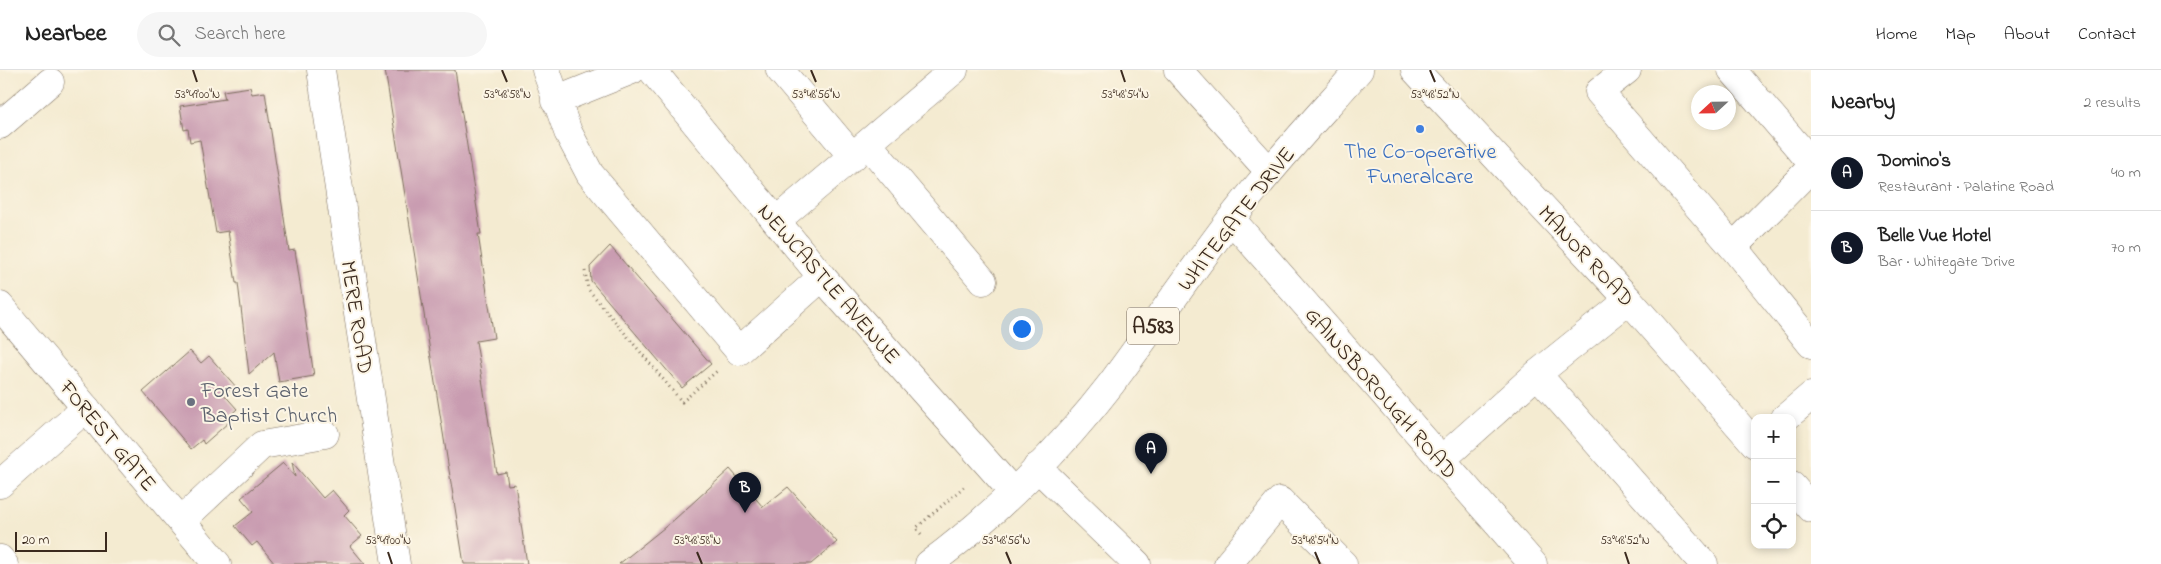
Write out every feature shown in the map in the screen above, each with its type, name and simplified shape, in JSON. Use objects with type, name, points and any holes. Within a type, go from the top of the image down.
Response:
[{"type":"street","name":"MERE ROAD","points":[[321,70],[396,564]]},
{"type":"street","points":[[546,70],[555,101],[568,132],[590,174],[739,352],[822,277]]},
{"type":"street","points":[[555,101],[632,70]]},
{"type":"street","name":"NEWCASTLE AVENUE","points":[[652,70],[822,277],[1013,492]]},
{"type":"street","points":[[776,221],[954,70]]},
{"type":"street","points":[[1178,70],[1269,171]]},
{"type":"street","name":"WHITEGATE DRIVE","points":[[935,560],[1013,492],[1073,429],[1110,385],[1231,219],[1269,171],[1359,70]]},
{"type":"street","name":"MANOR ROAD","points":[[1415,70],[1629,300],[1751,439]]},
{"type":"street","points":[[1627,70],[1599,92],[1733,247],[1811,344]]},
{"type":"street","points":[[1732,70],[1811,162]]},
{"type":"street","points":[[787,73],[983,281]]},
{"type":"street","points":[[0,125],[50,82]]},
{"type":"street","points":[[1733,247],[1811,168]]},
{"type":"street","name":"GAINSBOROUGH ROAD","points":[[1231,219],[1533,564]]},
{"type":"street","points":[[1441,460],[1537,374],[1629,300]]},
{"type":"street","name":"FOREST GATE","points":[[0,306],[217,564]]},
{"type":"street","points":[[1537,374],[1704,564]]},
{"type":"street","points":[[1790,414],[1811,396]]},
{"type":"street","points":[[0,484],[86,408]]},
{"type":"street","points":[[181,521],[262,445],[326,434]]},
{"type":"street","points":[[1037,467],[1137,564]]},
{"type":"street","points":[[1796,491],[1811,508]]},
{"type":"street","points":[[1228,564],[1280,501],[1343,564]]},
{"type":"street","points":[[0,559],[4,564]]},
{"type":"path","points":[[585,271],[588,289],[682,402],[739,352]]},
{"type":"path","points":[[935,560],[916,528],[972,480],[972,469],[964,459],[975,449]]},
{"type":"building","points":[[385,70],[455,70],[481,234],[478,234],[494,338],[476,341],[497,474],[506,472],[508,485],[515,484],[527,564],[464,564]]},
{"type":"building","points":[[250,87],[252,94],[265,92],[289,251],[295,250],[314,376],[279,382],[274,352],[249,374],[238,283],[236,283],[228,231],[216,233],[200,140],[190,142],[188,129],[184,130],[180,106],[225,99],[223,91]]},
{"type":"building","points":[[610,246],[711,364],[682,388],[591,281],[590,267]]},
{"type":"building","name":"Forest Gate Baptist Church","points":[[190,351],[201,363],[209,356],[237,388],[221,391],[237,409],[226,419],[229,422],[204,444],[202,440],[191,449],[143,392]]},
{"type":"building","points":[[292,462],[323,498],[332,490],[349,510],[344,515],[362,536],[350,546],[365,564],[275,564],[257,542],[252,546],[235,526],[253,512],[241,498],[283,463],[295,477]]},
{"type":"building","points":[[730,469],[763,507],[788,487],[837,542],[811,564],[619,564],[675,519]]},
{"type":"place","name":"The Co-operative Funeralcare","points":[[1420,129]]},
{"type":"place","name":"Forest Gate Baptist Church","points":[[191,402]]},
{"type":"place","name":"Domino's","points":[[1151,474]]},
{"type":"place","name":"Belle Vue Hotel","points":[[745,513]]}]
